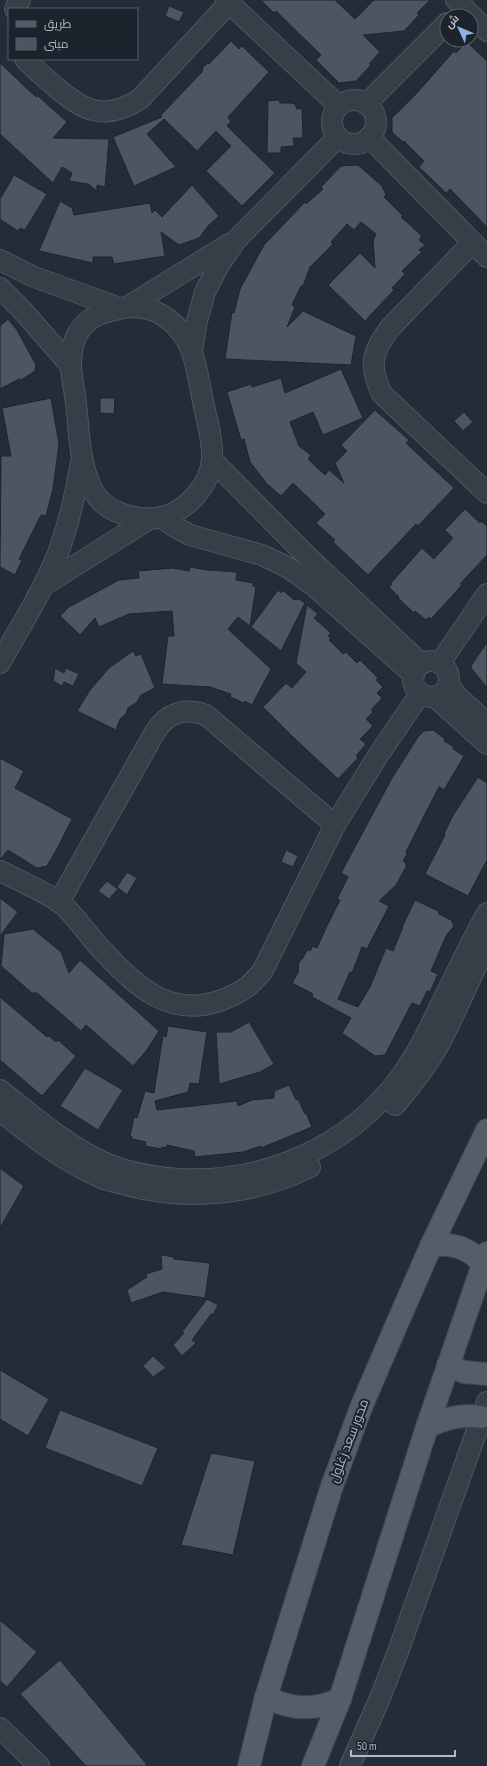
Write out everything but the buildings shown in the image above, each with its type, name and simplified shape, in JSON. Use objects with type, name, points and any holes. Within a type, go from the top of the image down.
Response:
[{"type":"main road","name":"محور سعد زغلول","points":[[249,1766],[266,1697],[332,1486],[362,1405],[430,1246],[487,1130]]},
{"type":"main road","points":[[313,1766],[340,1698],[427,1427],[485,1258],[460,1247],[447,1245],[430,1246]]},
{"type":"main road","points":[[448,1365],[464,1372],[487,1374]]},
{"type":"main road","points":[[427,1427],[444,1419],[463,1416],[484,1410]]},
{"type":"main road","points":[[266,1697],[284,1705],[303,1708],[322,1706],[340,1698]]},
{"type":"street","points":[[26,60],[76,104],[97,111],[109,112],[120,110],[140,99],[228,2],[339,106]]},
{"type":"street","points":[[464,5],[487,12]]},
{"type":"street","points":[[464,5],[487,31]]},
{"type":"street","points":[[366,104],[439,31]]},
{"type":"street","points":[[351,100],[358,100],[366,104],[374,112],[376,119],[373,132],[369,138],[356,143],[350,143],[338,137],[332,124],[332,118],[339,106],[351,100]]},
{"type":"street","points":[[192,350],[197,321],[206,292],[219,265],[236,240],[338,137]]},
{"type":"street","points":[[369,138],[487,257]]},
{"type":"street","points":[[0,871],[59,902],[103,952],[128,977],[145,990],[163,1000],[184,1006],[202,1006],[227,998],[246,988],[262,972],[335,825],[379,754],[434,692],[450,680],[447,670],[425,667],[290,568],[262,555],[190,534],[156,518],[122,514],[104,504],[95,493],[87,478],[82,454],[71,366],[74,342],[80,330],[90,319],[102,313],[123,308],[236,240]]},
{"type":"street","points":[[472,243],[390,328],[379,343],[374,360],[375,378],[382,394],[487,493]]},
{"type":"street","points":[[0,260],[34,277],[123,308],[155,311],[173,323],[192,350],[211,439],[212,460],[207,479],[196,496],[180,509],[156,518],[44,585]]},
{"type":"street","points":[[0,288],[23,311],[71,366]]},
{"type":"street","points":[[0,663],[44,585],[58,553],[69,521],[77,488],[82,454]]},
{"type":"street","points":[[212,460],[306,555],[425,667]]},
{"type":"street","points":[[487,594],[425,667],[414,685],[434,692],[457,696],[487,723]]},
{"type":"street","points":[[434,692],[487,744]]},
{"type":"street","points":[[59,902],[158,728],[168,717],[177,713],[187,711],[206,715],[335,825]]},
{"type":"street","points":[[0,1090],[57,1135],[104,1163],[128,1171],[156,1178],[217,1179],[264,1171],[291,1161],[341,1135],[376,1104],[399,1079],[417,1054],[487,913]]},
{"type":"street","points":[[0,1112],[54,1153],[104,1179],[111,1181],[151,1191],[185,1194],[220,1194],[269,1184],[299,1173],[349,1145],[372,1127],[392,1108],[416,1080],[442,1038],[487,945]]},
{"type":"street","points":[[350,1766],[380,1698],[399,1649],[484,1410]]},
{"type":"street","points":[[0,1728],[39,1766]]}]
